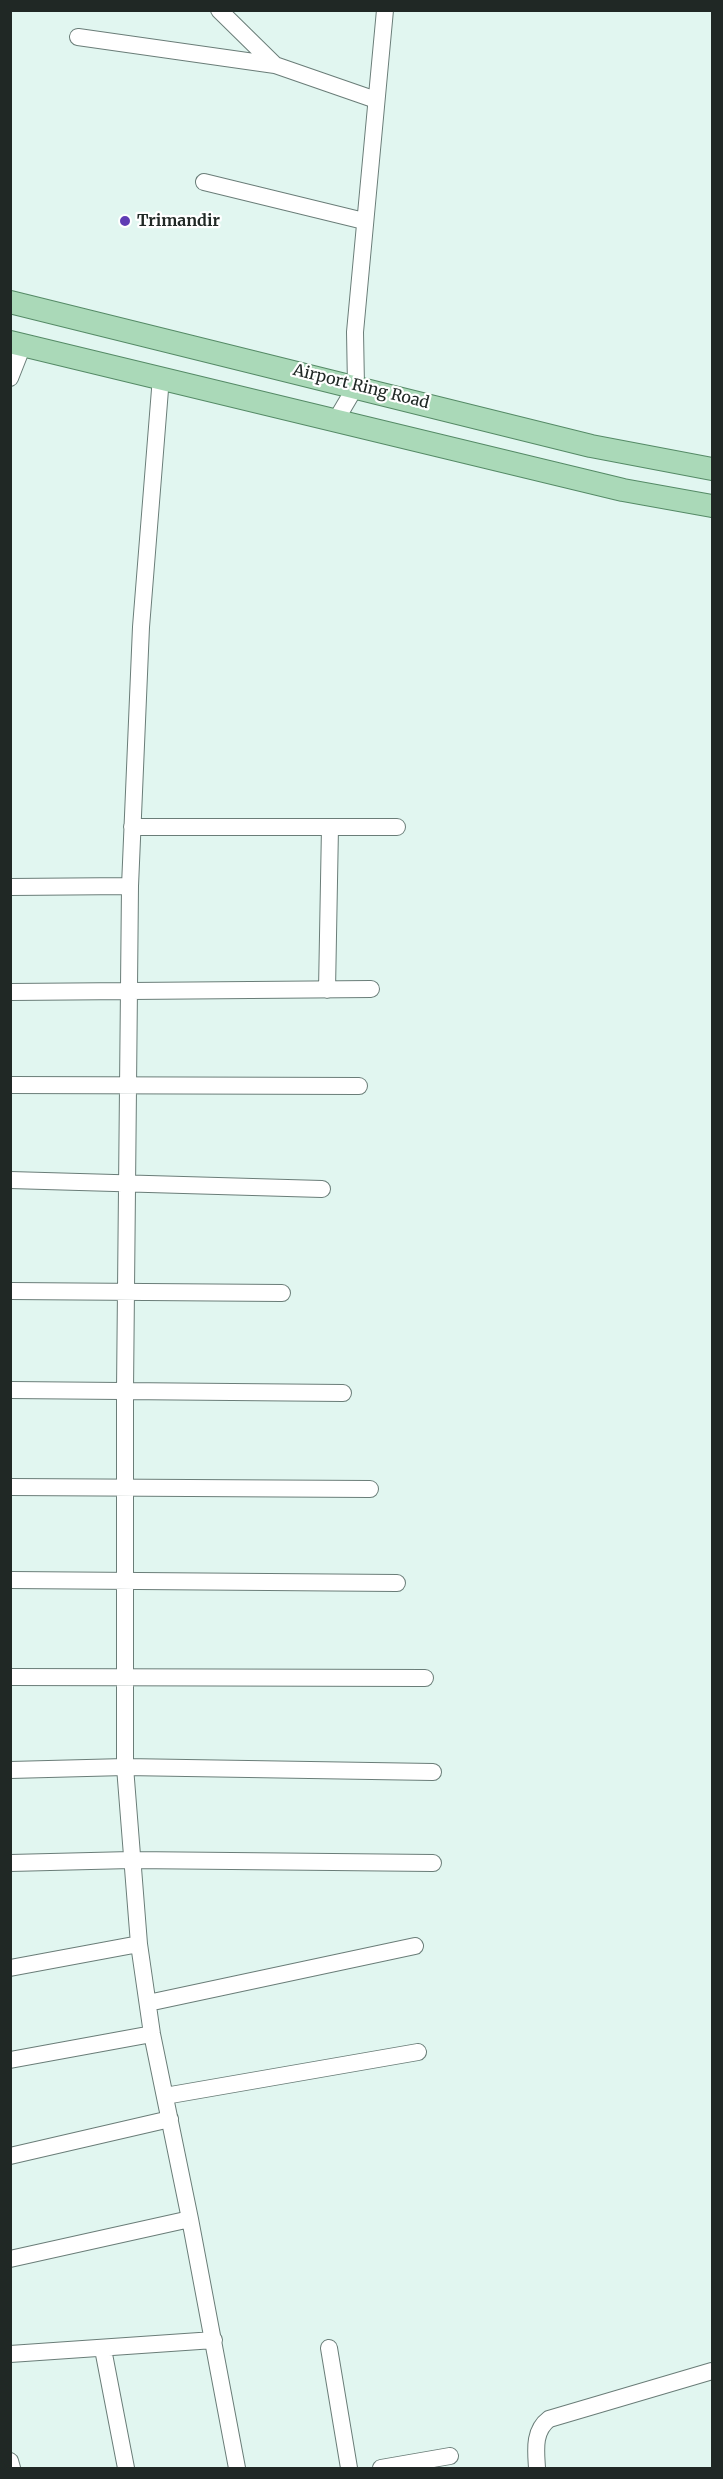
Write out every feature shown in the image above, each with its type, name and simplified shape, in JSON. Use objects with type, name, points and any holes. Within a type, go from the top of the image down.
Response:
[{"type":"main road","name":"Airport Ring Road","points":[[10,302],[591,446],[712,469]]},
{"type":"main road","points":[[16,343],[624,490],[712,506]]},
{"type":"street","points":[[219,10],[275,65]]},
{"type":"street","points":[[336,420],[356,386],[355,332],[385,10]]},
{"type":"street","points":[[78,37],[275,65],[376,100]]},
{"type":"street","points":[[204,182],[364,221]]},
{"type":"street","points":[[10,378],[16,343]]},
{"type":"street","points":[[161,377],[141,627],[130,886],[125,1390],[125,1767],[139,1944],[152,2034],[214,2340],[237,2469]]},
{"type":"street","points":[[132,827],[397,827]]},
{"type":"street","points":[[327,990],[330,827]]},
{"type":"street","points":[[10,887],[130,886]]},
{"type":"street","points":[[10,992],[129,993],[371,989]]},
{"type":"street","points":[[10,1084],[359,1086]]},
{"type":"street","points":[[10,1180],[322,1189]]},
{"type":"street","points":[[10,1291],[282,1293]]},
{"type":"street","points":[[10,1390],[343,1393]]},
{"type":"street","points":[[10,1487],[370,1489]]},
{"type":"street","points":[[10,1580],[397,1583]]},
{"type":"street","points":[[10,1677],[425,1678]]},
{"type":"street","points":[[10,1770],[125,1767],[434,1772]]},
{"type":"street","points":[[10,1863],[131,1860],[433,1863]]},
{"type":"street","points":[[10,1968],[139,1944]]},
{"type":"street","points":[[148,2003],[415,1946]]},
{"type":"street","points":[[10,2060],[152,2034]]},
{"type":"street","points":[[165,2096],[418,2052]]},
{"type":"street","points":[[10,2156],[170,2119]]},
{"type":"street","points":[[10,2259],[190,2219]]},
{"type":"street","points":[[10,2354],[214,2340]]},
{"type":"street","points":[[329,2348],[349,2469]]},
{"type":"street","points":[[103,2349],[126,2469]]},
{"type":"street","points":[[537,2469],[538,2434],[540,2427],[549,2419],[712,2372]]},
{"type":"street","points":[[381,2469],[450,2456]]},
{"type":"street","points":[[10,2461],[12,2469]]},
{"type":"place","name":"Trimandir","points":[[125,221]]}]
